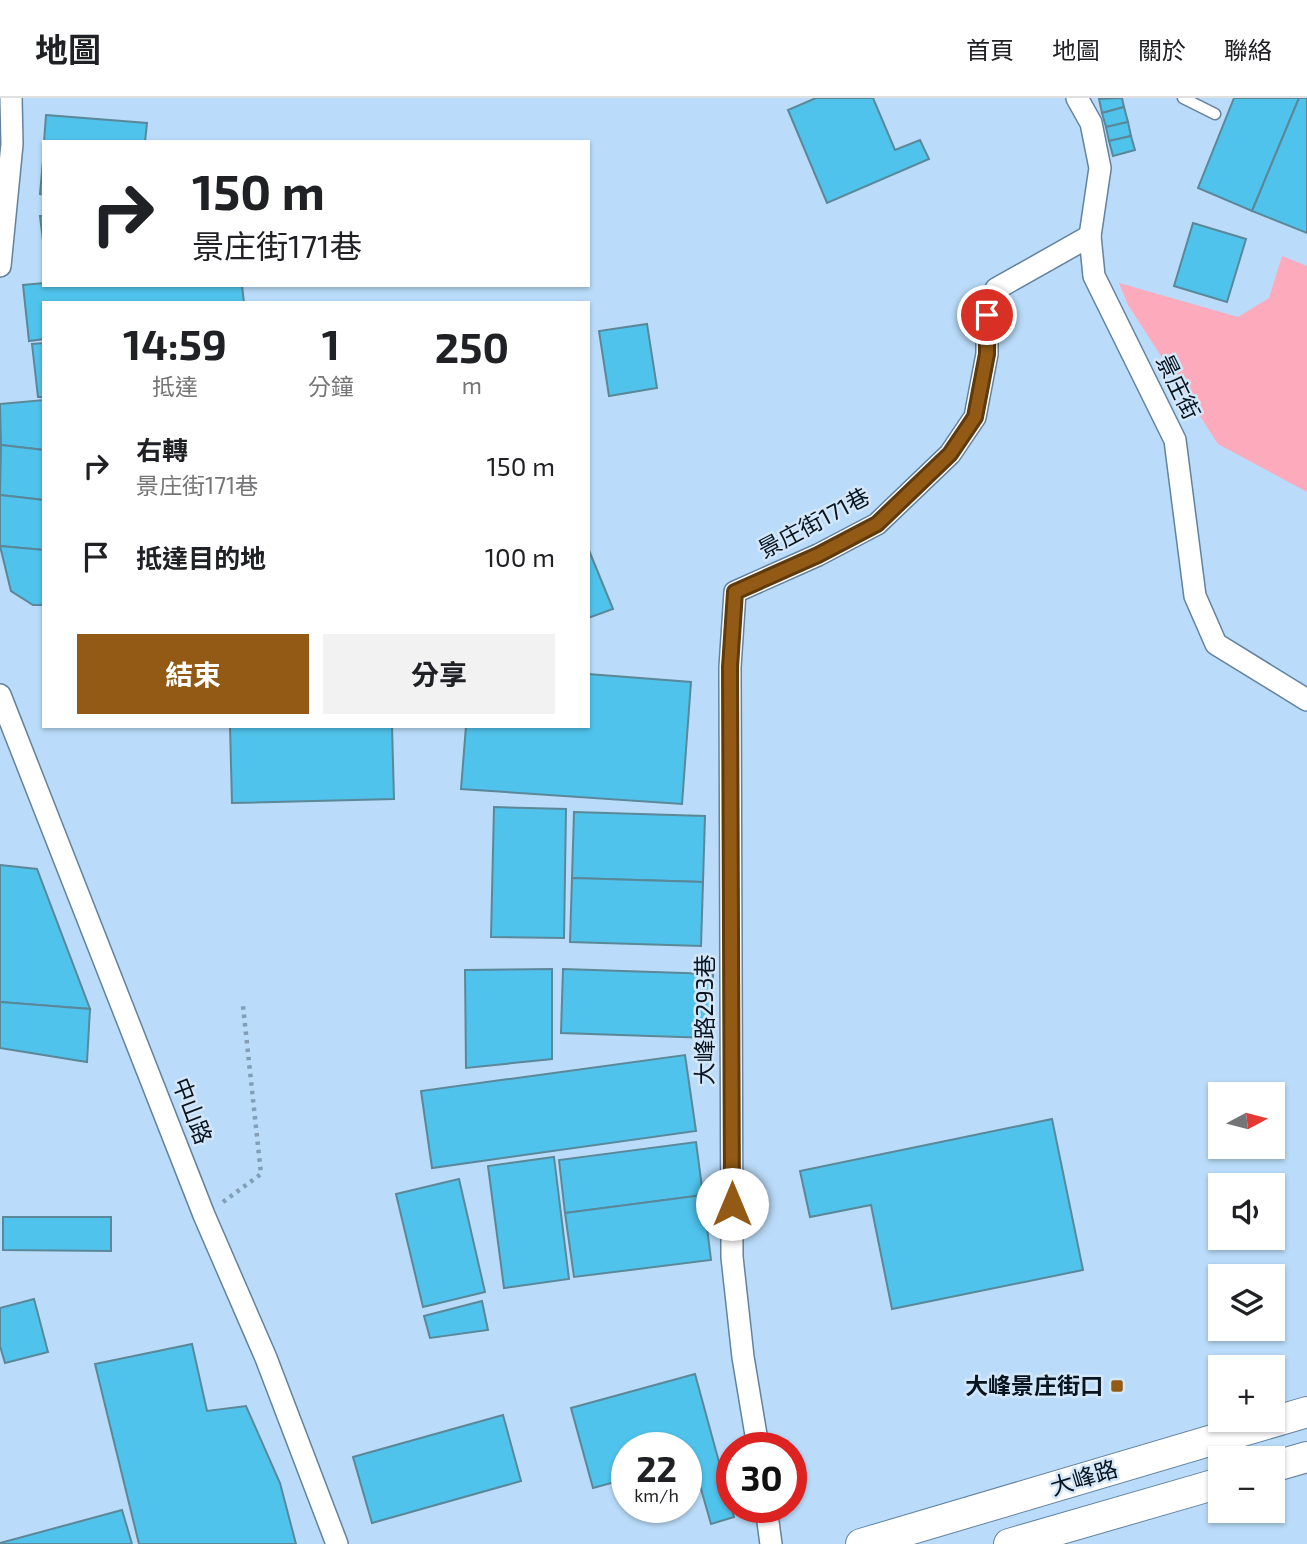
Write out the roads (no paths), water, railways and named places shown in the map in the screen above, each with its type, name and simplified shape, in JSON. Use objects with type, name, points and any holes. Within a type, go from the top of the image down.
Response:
[{"type":"street","points":[[0,266],[12,144],[11,98]]},
{"type":"street","name":"景庄街","points":[[1077,98],[1091,123],[1100,168],[1090,236],[1094,276],[1174,440],[1195,596],[1216,644],[1307,700]]},
{"type":"street","name":"景庄街171巷","points":[[735,592],[818,555],[877,524],[950,454],[975,417],[987,354],[987,315],[996,289],[1090,236]]},
{"type":"street","name":"大峰路293巷","points":[[735,592],[730,667],[732,1258],[743,1357],[756,1432]]},
{"type":"street","name":"中山路","points":[[0,695],[204,1215],[266,1358],[337,1544]]},
{"type":"street","name":"大峰路","points":[[861,1544],[1307,1412]]},
{"type":"street","points":[[1285,1463],[1307,1457]]},
{"type":"street","name":"大峰路","points":[[1009,1544],[1208,1486]]},
{"type":"street","points":[[768,1523],[771,1544]]},
{"type":"lane","points":[[1184,98],[1215,114]]},
{"type":"place","name":"大峰景庄街口","points":[[1117,1386]]}]
